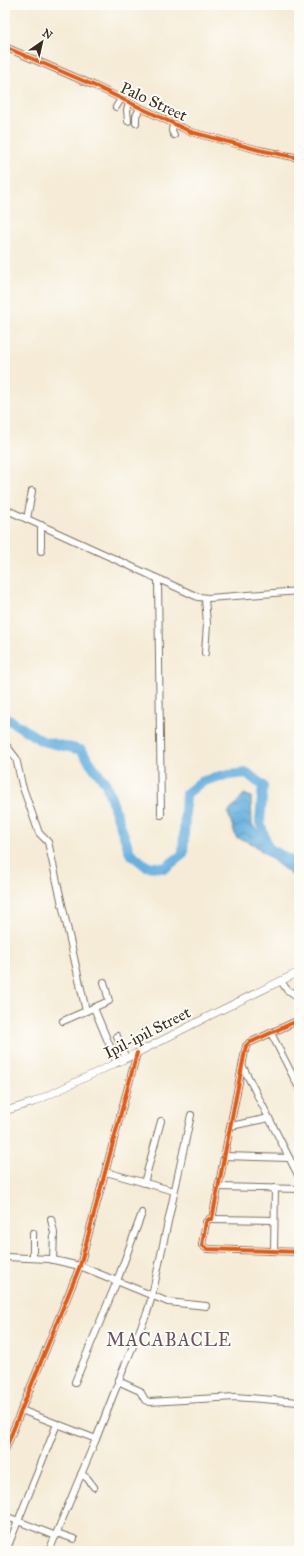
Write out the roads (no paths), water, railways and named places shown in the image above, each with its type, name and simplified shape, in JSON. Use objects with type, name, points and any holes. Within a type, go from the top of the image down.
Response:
[{"type":"street","name":"Palo Street","points":[[5,47],[191,132],[259,150],[299,158]]},
{"type":"street","points":[[116,107],[121,99]]},
{"type":"street","points":[[128,121],[127,110],[129,103]]},
{"type":"street","points":[[136,123],[136,116],[140,108]]},
{"type":"street","points":[[173,124],[172,131],[174,135]]},
{"type":"street","points":[[27,519],[32,491]]},
{"type":"street","points":[[5,509],[190,594],[205,598],[299,591]]},
{"type":"street","points":[[41,525],[41,551]]},
{"type":"street","points":[[158,580],[161,815]]},
{"type":"street","points":[[205,598],[207,624],[205,652]]},
{"type":"street","points":[[5,744],[16,758],[22,785],[39,832],[48,842],[86,1011]]},
{"type":"street","name":"Ipil-ipil Street","points":[[5,1111],[34,1102],[126,1059],[281,981],[298,975]]},
{"type":"street","points":[[281,981],[287,990],[296,993],[299,1003]]},
{"type":"street","points":[[63,1021],[109,1001],[104,982]]},
{"type":"street","points":[[94,1008],[117,1063]]},
{"type":"street","points":[[212,1219],[246,1046],[249,1043],[299,1020]]},
{"type":"street","points":[[271,1033],[299,1088]]},
{"type":"street","points":[[117,1036],[126,1059]]},
{"type":"street","points":[[5,1450],[80,1266],[137,1053]]},
{"type":"street","points":[[243,1067],[299,1177]]},
{"type":"street","points":[[49,1551],[147,1313],[191,1115]]},
{"type":"street","points":[[231,1126],[269,1118]]},
{"type":"street","points":[[144,1183],[161,1121]]},
{"type":"street","points":[[225,1156],[289,1158]]},
{"type":"street","points":[[106,1172],[174,1191]]},
{"type":"street","points":[[218,1187],[299,1188]]},
{"type":"street","points":[[274,1251],[275,1188]]},
{"type":"street","points":[[75,1382],[117,1281],[142,1213]]},
{"type":"street","points":[[51,1219],[54,1233],[53,1260]]},
{"type":"street","points":[[274,1220],[209,1219],[206,1222],[202,1245],[204,1248],[299,1252]]},
{"type":"street","points":[[33,1233],[34,1258]]},
{"type":"street","points":[[6,1257],[53,1260],[80,1266],[168,1302],[206,1306]]},
{"type":"street","points":[[118,1381],[140,1391],[145,1400],[149,1402],[235,1397],[299,1402]]},
{"type":"street","points":[[21,1410],[96,1439]]},
{"type":"street","points":[[6,1551],[58,1424]]},
{"type":"street","points":[[82,1474],[88,1478],[94,1487]]},
{"type":"street","points":[[5,1516],[56,1535],[74,1539]]},
{"type":"water","points":[[244,794],[251,797],[252,824],[274,854],[299,861],[299,881],[253,844],[236,837],[228,813]]},
{"type":"waterway","points":[[5,717],[42,741],[81,750],[106,784],[130,853],[146,866],[165,868],[183,854],[186,794],[201,782],[220,776],[247,773],[263,786],[260,822],[268,848],[299,865]]},
{"type":"district","name":"MACABACLE","points":[[169,1340]]}]
